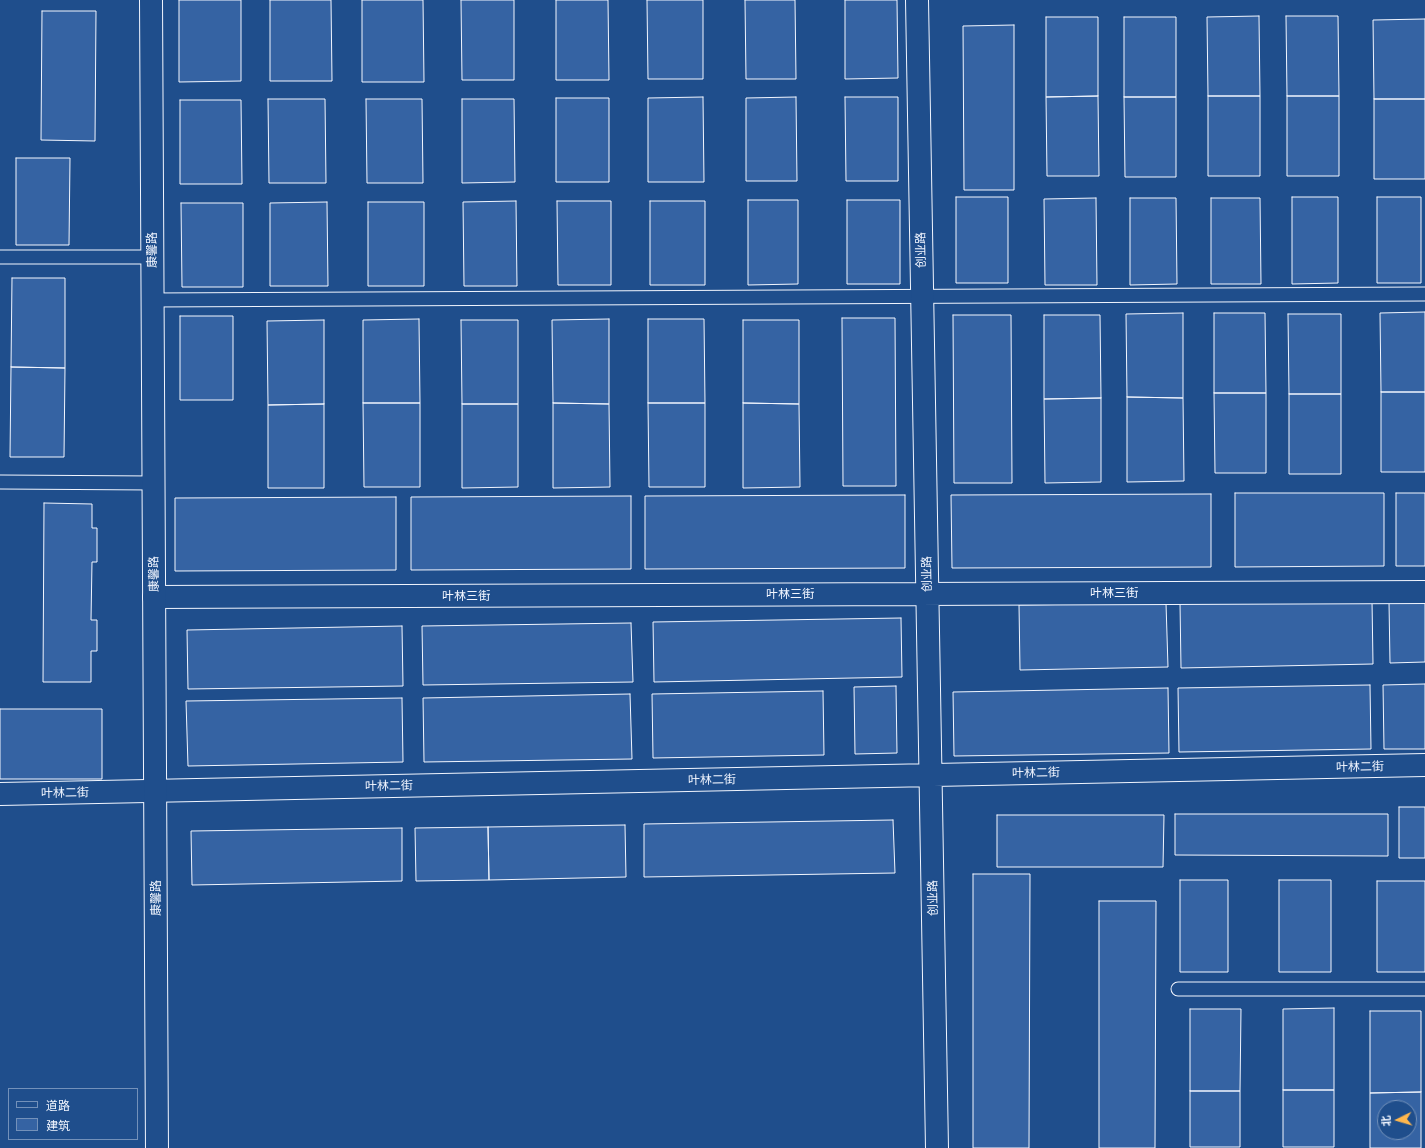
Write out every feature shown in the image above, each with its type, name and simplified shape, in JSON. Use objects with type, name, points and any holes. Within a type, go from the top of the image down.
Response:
[{"type":"street","name":"康馨路","points":[[151,0],[157,1148]]},
{"type":"street","name":"创业路","points":[[917,0],[938,1148]]},
{"type":"street","name":"叶林三街","points":[[154,597],[1425,592]]},
{"type":"street","name":"叶林二街","points":[[0,794],[1425,765]]},
{"type":"lane","points":[[0,257],[152,257]]},
{"type":"lane","points":[[152,300],[1425,294]]},
{"type":"lane","points":[[0,482],[153,483]]},
{"type":"lane","points":[[1178,988],[1425,989]]},
{"type":"building","points":[[179,0],[241,0],[241,81],[179,82]]},
{"type":"building","points":[[270,0],[331,0],[332,81],[270,81]]},
{"type":"building","points":[[362,0],[423,0],[424,82],[362,82]]},
{"type":"building","points":[[461,0],[514,0],[514,80],[462,80]]},
{"type":"building","points":[[556,0],[608,0],[609,80],[556,80]]},
{"type":"building","points":[[647,0],[703,0],[703,79],[648,79]]},
{"type":"building","points":[[745,0],[795,0],[796,79],[746,79]]},
{"type":"building","points":[[845,0],[897,0],[898,78],[845,79]]},
{"type":"building","points":[[42,11],[96,11],[95,141],[41,140]]},
{"type":"building","points":[[1259,16],[1260,96],[1208,96],[1207,17]]},
{"type":"building","points":[[1286,16],[1338,16],[1339,96],[1287,96]]},
{"type":"building","points":[[1046,17],[1098,17],[1098,96],[1046,97]]},
{"type":"building","points":[[1124,17],[1176,17],[1176,97],[1124,97]]},
{"type":"building","points":[[1425,19],[1425,99],[1374,99],[1373,20]]},
{"type":"building","points":[[1014,25],[1014,190],[964,190],[963,26]]},
{"type":"building","points":[[1098,96],[1099,176],[1047,176],[1046,97]]},
{"type":"building","points":[[1208,96],[1260,96],[1260,176],[1208,176]]},
{"type":"building","points":[[1287,96],[1339,96],[1339,176],[1287,176]]},
{"type":"building","points":[[703,97],[704,182],[648,182],[648,98]]},
{"type":"building","points":[[796,97],[797,181],[746,181],[746,98]]},
{"type":"building","points":[[845,97],[898,97],[898,181],[846,181]]},
{"type":"building","points":[[1124,97],[1176,97],[1176,177],[1125,177]]},
{"type":"building","points":[[556,98],[609,98],[609,182],[556,182]]},
{"type":"building","points":[[268,99],[325,99],[326,183],[269,183]]},
{"type":"building","points":[[366,99],[422,99],[423,183],[367,183]]},
{"type":"building","points":[[462,99],[514,99],[515,182],[462,183]]},
{"type":"building","points":[[1374,99],[1425,99],[1425,179],[1374,179]]},
{"type":"building","points":[[180,100],[241,100],[242,184],[180,184]]},
{"type":"building","points":[[16,158],[70,158],[69,245],[16,245]]},
{"type":"building","points":[[956,197],[1008,197],[1008,283],[956,283]]},
{"type":"building","points":[[1292,197],[1338,197],[1338,283],[1292,284]]},
{"type":"building","points":[[1377,197],[1421,197],[1421,283],[1377,283]]},
{"type":"building","points":[[1096,198],[1097,285],[1045,285],[1044,199]]},
{"type":"building","points":[[1130,198],[1176,198],[1177,284],[1130,285]]},
{"type":"building","points":[[1211,198],[1260,198],[1261,284],[1211,284]]},
{"type":"building","points":[[748,200],[798,200],[798,284],[748,285]]},
{"type":"building","points":[[847,200],[900,200],[900,284],[847,284]]},
{"type":"building","points":[[516,201],[517,286],[464,286],[463,202]]},
{"type":"building","points":[[557,201],[611,201],[611,285],[558,285]]},
{"type":"building","points":[[650,201],[705,201],[705,285],[650,285]]},
{"type":"building","points":[[327,202],[328,286],[270,286],[270,203]]},
{"type":"building","points":[[368,202],[424,202],[424,286],[368,286]]},
{"type":"building","points":[[181,203],[243,203],[243,287],[182,287]]},
{"type":"building","points":[[12,278],[65,278],[65,368],[11,367]]},
{"type":"building","points":[[1425,312],[1425,392],[1381,392],[1380,313]]},
{"type":"building","points":[[1183,313],[1183,398],[1127,397],[1126,314]]},
{"type":"building","points":[[1214,313],[1265,313],[1266,393],[1214,393]]},
{"type":"building","points":[[1288,314],[1341,314],[1341,394],[1289,394]]},
{"type":"building","points":[[953,315],[1011,315],[1012,483],[954,483]]},
{"type":"building","points":[[1044,315],[1100,315],[1101,398],[1044,399]]},
{"type":"building","points":[[180,316],[233,316],[233,400],[180,400]]},
{"type":"building","points":[[842,318],[895,318],[896,486],[843,486]]},
{"type":"building","points":[[419,319],[420,403],[363,403],[363,320]]},
{"type":"building","points":[[609,319],[609,404],[553,403],[552,320]]},
{"type":"building","points":[[648,319],[704,319],[705,403],[648,403]]},
{"type":"building","points":[[324,320],[324,404],[268,405],[267,321]]},
{"type":"building","points":[[461,320],[518,320],[518,404],[462,404]]},
{"type":"building","points":[[743,320],[799,320],[799,404],[743,403]]},
{"type":"building","points":[[11,367],[65,368],[64,457],[10,457]]},
{"type":"building","points":[[1381,392],[1425,392],[1425,472],[1381,472]]},
{"type":"building","points":[[1214,393],[1266,393],[1266,473],[1215,473]]},
{"type":"building","points":[[1289,394],[1341,394],[1341,474],[1289,474]]},
{"type":"building","points":[[1127,397],[1183,398],[1184,481],[1127,482]]},
{"type":"building","points":[[1101,398],[1101,482],[1045,483],[1044,399]]},
{"type":"building","points":[[363,403],[420,403],[420,487],[364,487]]},
{"type":"building","points":[[553,403],[609,404],[610,487],[553,488]]},
{"type":"building","points":[[648,403],[705,403],[705,487],[649,487]]},
{"type":"building","points":[[743,403],[799,404],[800,487],[743,488]]},
{"type":"building","points":[[324,404],[324,488],[268,488],[268,405]]},
{"type":"building","points":[[462,404],[518,404],[518,487],[462,488]]},
{"type":"building","points":[[1235,493],[1384,493],[1384,566],[1235,567]]},
{"type":"building","points":[[1396,493],[1425,493],[1425,566],[1396,566]]},
{"type":"building","points":[[1211,494],[1211,567],[952,568],[951,495]]},
{"type":"building","points":[[905,495],[905,568],[645,569],[645,496]]},
{"type":"building","points":[[631,496],[631,569],[411,570],[411,497]]},
{"type":"building","points":[[396,497],[396,570],[175,571],[175,498]]},
{"type":"building","points":[[44,503],[92,504],[92,528],[97,528],[97,562],[92,562],[91,620],[97,620],[97,651],[91,651],[91,682],[43,682]]},
{"type":"building","points":[[1372,600],[1373,664],[1181,668],[1180,603]]},
{"type":"building","points":[[1425,602],[1425,662],[1390,663],[1389,603]]},
{"type":"building","points":[[1166,603],[1168,667],[1020,670],[1019,605]]},
{"type":"building","points":[[901,618],[902,677],[654,682],[653,622]]},
{"type":"building","points":[[631,623],[633,682],[423,685],[422,626]]},
{"type":"building","points":[[402,626],[403,686],[188,689],[187,630]]},
{"type":"building","points":[[1425,684],[1425,749],[1384,749],[1383,685]]},
{"type":"building","points":[[1370,685],[1371,749],[1179,752],[1178,688]]},
{"type":"building","points":[[896,686],[897,753],[855,754],[854,687]]},
{"type":"building","points":[[1168,688],[1169,753],[954,756],[953,692]]},
{"type":"building","points":[[823,691],[824,755],[653,758],[652,694]]},
{"type":"building","points":[[630,694],[632,759],[424,762],[423,698]]},
{"type":"building","points":[[402,698],[403,762],[188,766],[186,701]]},
{"type":"building","points":[[0,709],[102,709],[102,779],[0,779]]},
{"type":"building","points":[[1399,807],[1425,807],[1425,858],[1399,858]]},
{"type":"building","points":[[1175,814],[1388,814],[1388,856],[1175,855]]},
{"type":"building","points":[[997,815],[1164,815],[1163,867],[997,867]]},
{"type":"building","points":[[893,820],[895,873],[644,877],[644,824]]},
{"type":"building","points":[[625,825],[626,877],[489,880],[488,827]]},
{"type":"building","points":[[488,827],[489,880],[416,881],[415,828]]},
{"type":"building","points":[[402,828],[402,881],[192,885],[191,831]]},
{"type":"building","points":[[973,874],[1030,874],[1029,1148],[973,1148]]},
{"type":"building","points":[[1180,880],[1228,880],[1228,972],[1180,972]]},
{"type":"building","points":[[1279,880],[1331,880],[1331,972],[1279,972]]},
{"type":"building","points":[[1377,881],[1425,881],[1425,972],[1377,972]]},
{"type":"building","points":[[1099,901],[1156,901],[1155,1148],[1099,1148]]},
{"type":"building","points":[[1334,1008],[1334,1090],[1283,1090],[1283,1009]]},
{"type":"building","points":[[1190,1009],[1241,1009],[1240,1091],[1190,1091]]},
{"type":"building","points":[[1370,1011],[1421,1011],[1421,1092],[1370,1093]]},
{"type":"building","points":[[1283,1090],[1334,1090],[1334,1147],[1283,1147]]},
{"type":"building","points":[[1190,1091],[1240,1091],[1240,1147],[1190,1147]]},
{"type":"building","points":[[1421,1092],[1421,1148],[1370,1148],[1370,1093]]}]
